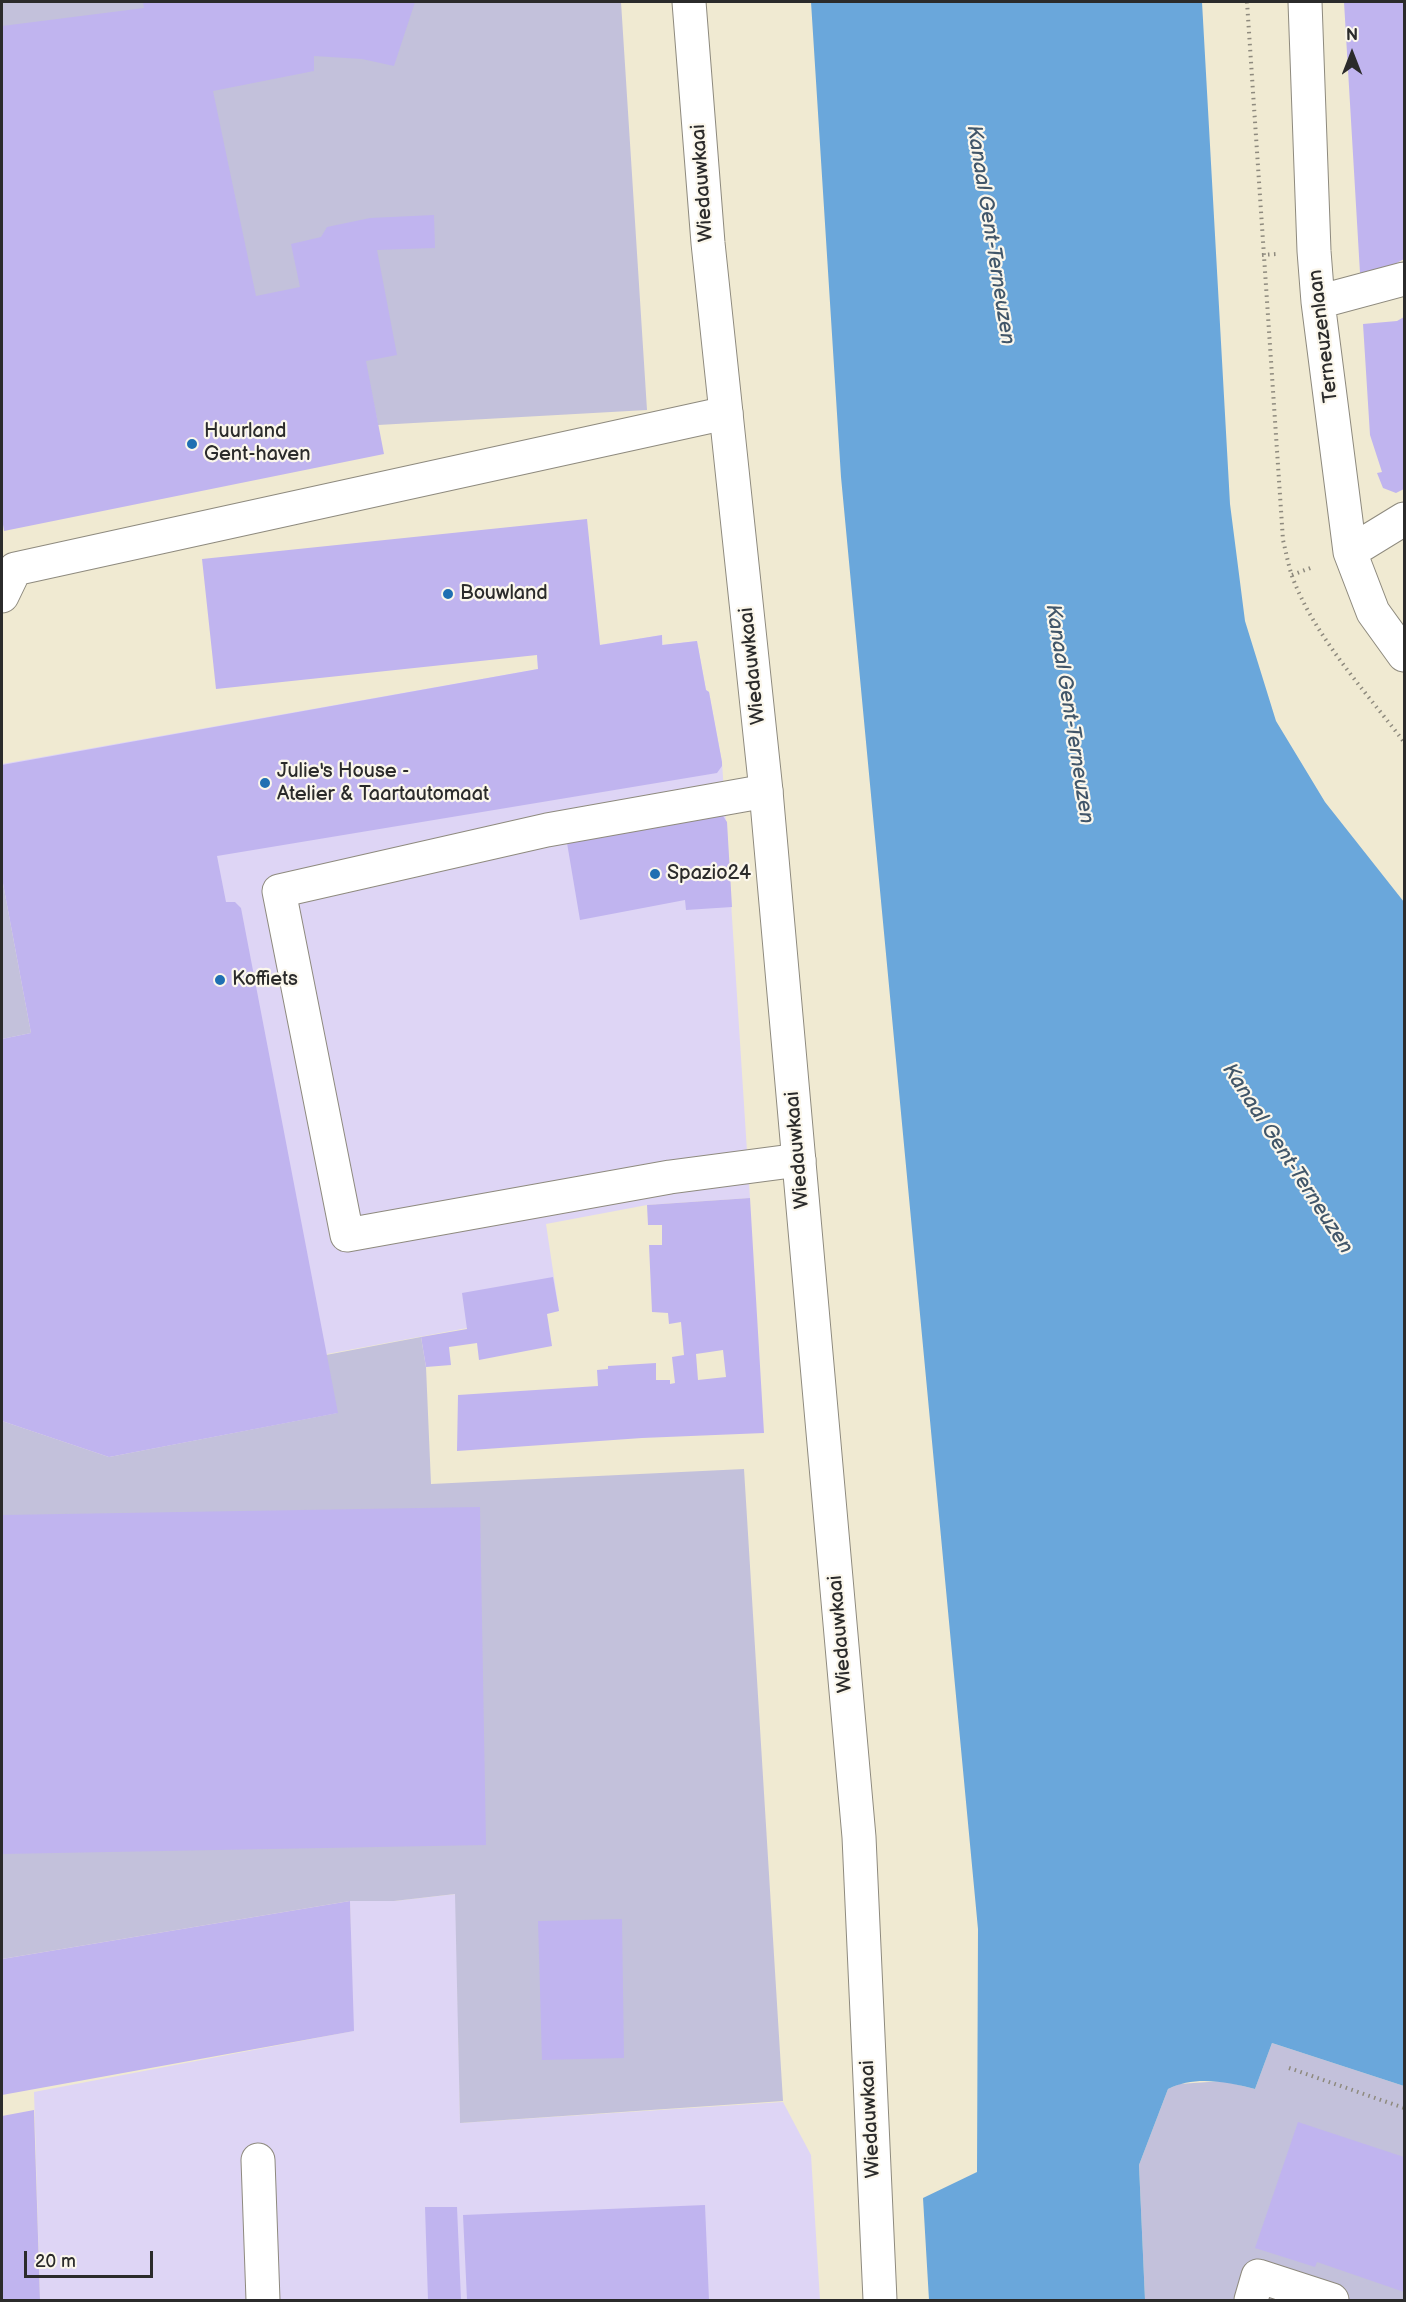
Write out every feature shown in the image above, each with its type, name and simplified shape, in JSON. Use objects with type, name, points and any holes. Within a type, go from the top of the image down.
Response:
[{"type":"main road","name":"Wiedauwkaai","points":[[690,2],[708,243],[766,790],[858,1837],[879,2301]]},
{"type":"main road","name":"Terneuzenlaan","points":[[1305,2],[1318,302],[1350,552],[1373,612],[1404,655]]},
{"type":"main road","points":[[1318,302],[1404,279]]},
{"type":"main road","points":[[2,596],[15,569],[726,413]]},
{"type":"main road","points":[[1350,552],[1404,519]]},
{"type":"main road","points":[[766,790],[547,830],[279,891],[347,1235],[670,1177],[799,1160]]},
{"type":"main road","points":[[258,2160],[263,2301]]},
{"type":"main road","points":[[1251,2301],[1258,2276],[1332,2301]]},
{"type":"path","points":[[1247,2],[1282,540],[1292,575],[1308,610],[1336,652],[1404,742]]},
{"type":"path","points":[[1289,2068],[1404,2108]]},
{"type":"shaded area","points":[[2,2],[621,2],[647,410],[378,425],[365,361],[2,434]]},
{"type":"shaded area","points":[[662,635],[663,645],[697,641],[722,762],[750,1198],[647,1205],[546,1224],[559,1311],[327,1354],[338,1413],[109,1457],[2,1421],[2,1039],[31,1033],[2,878],[2,764],[538,669],[537,655]]},
{"type":"shaded area","points":[[2,878],[31,1033],[2,1039]]},
{"type":"shaded area","points":[[421,1337],[426,1367],[431,1484],[744,1469],[783,2101],[460,2123],[455,1894],[394,1901],[350,1901],[2,1959],[2,1421],[109,1457],[337,1413],[326,1355]]},
{"type":"shaded area","points":[[456,1894],[460,2123],[783,2102],[811,2155],[820,2300],[40,2300],[34,2092],[353,2031],[350,1901],[394,1901]]},
{"type":"shaded area","points":[[1272,2043],[1404,2086],[1404,2300],[1145,2300],[1139,2165],[1168,2089],[1179,2084],[1223,2081],[1255,2089]]},
{"type":"water","name":"Kanaal Gent-Terneuzen","points":[[811,2],[1202,2],[1230,504],[1245,621],[1276,721],[1325,802],[1404,902],[1404,2086],[1272,2043],[1255,2089],[1223,2082],[1200,2081],[1168,2089],[1139,2165],[1145,2300],[929,2300],[923,2198],[977,2172],[978,1929],[841,477]]},
{"type":"building","points":[[143,2],[415,2],[394,66],[362,59],[314,56],[314,71],[213,91],[256,296],[300,287],[291,244],[321,237],[327,227],[370,218],[434,215],[435,248],[377,250],[397,355],[366,361],[384,454],[4,531],[2,518],[2,26],[144,8]]},
{"type":"building","points":[[1344,2],[1404,2],[1404,259],[1384,270],[1360,273]]},
{"type":"building","points":[[1404,317],[1404,489],[1396,493],[1383,488],[1377,473],[1382,472],[1370,435],[1363,324],[1397,321]]},
{"type":"building","points":[[587,519],[600,645],[662,635],[662,645],[697,641],[722,762],[717,773],[217,856],[226,902],[235,902],[241,908],[338,1413],[109,1457],[2,1421],[2,1039],[31,1033],[2,878],[2,765],[538,669],[537,655],[216,689],[202,559]]},
{"type":"building","points":[[723,816],[727,822],[732,907],[686,910],[685,900],[580,920],[566,837]]},
{"type":"building","points":[[750,1198],[764,1433],[642,1438],[457,1451],[458,1395],[598,1386],[597,1370],[608,1369],[608,1366],[656,1363],[656,1380],[670,1380],[670,1384],[675,1383],[672,1357],[684,1355],[681,1322],[669,1324],[668,1313],[652,1312],[649,1245],[662,1245],[662,1225],[648,1225],[647,1205]],"holes":[[[723,1350],[726,1377],[698,1380],[696,1354]]]},
{"type":"building","points":[[553,1277],[559,1311],[547,1314],[552,1346],[479,1360],[477,1343],[449,1347],[451,1365],[426,1367],[421,1337],[467,1329],[462,1293]]},
{"type":"building","points":[[480,1507],[486,1845],[2,1854],[2,1515]]},
{"type":"building","points":[[350,1901],[354,2031],[2,2095],[2,1959]]},
{"type":"building","points":[[622,1919],[624,2058],[542,2060],[538,1921]]},
{"type":"building","points":[[34,2110],[40,2300],[2,2300],[2,2116]]},
{"type":"building","points":[[1298,2122],[1404,2157],[1404,2292],[1317,2262],[1315,2267],[1255,2248]]},
{"type":"building","points":[[705,2205],[709,2300],[467,2300],[463,2215]]},
{"type":"building","points":[[425,2207],[457,2207],[461,2300],[428,2300]]},
{"type":"place","name":"Huurland Gent-haven","points":[[192,444]]},
{"type":"place","name":"Bouwland","points":[[448,594]]},
{"type":"place","name":"Julie's House - Atelier & Taartautomaat","points":[[265,783]]},
{"type":"place","name":"Spazio24","points":[[655,874]]},
{"type":"place","name":"Koffiets","points":[[220,980]]}]
